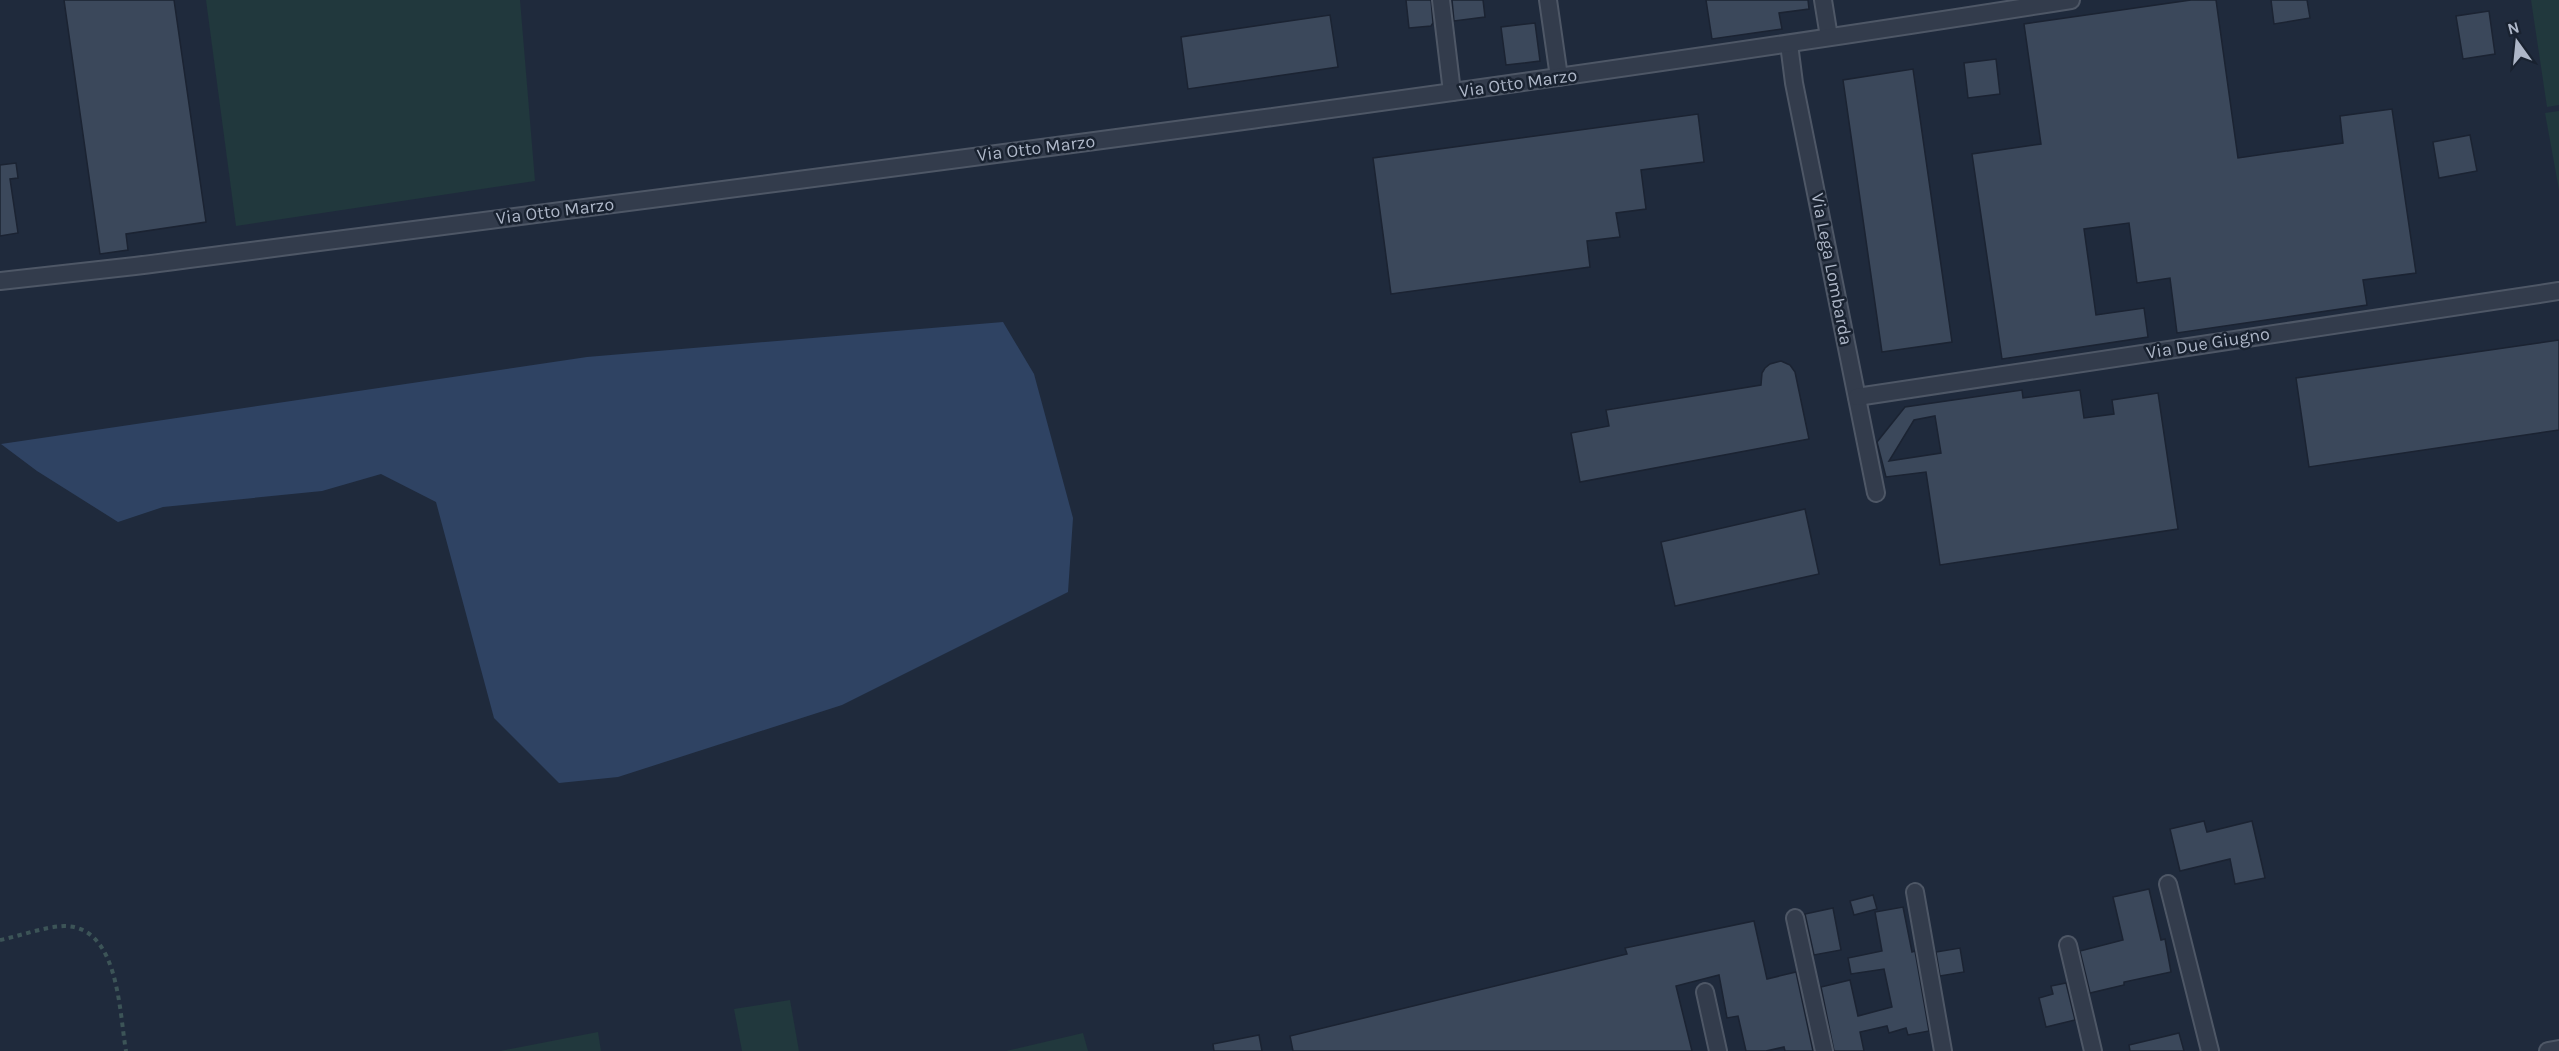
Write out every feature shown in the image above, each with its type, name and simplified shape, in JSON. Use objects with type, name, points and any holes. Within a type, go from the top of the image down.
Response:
[{"type":"street","points":[[1441,0],[1452,92]]},
{"type":"street","points":[[1548,0],[1559,77]]},
{"type":"street","points":[[1823,0],[1829,37]]},
{"type":"street","name":"Via Otto Marzo","points":[[0,281],[219,255],[1336,109],[1789,44],[1983,7],[2071,0]]},
{"type":"street","name":"Via Lega Lombarda","points":[[1789,44],[1794,83],[1876,493]]},
{"type":"street","name":"Via Due Giugno","points":[[1857,397],[2559,291]]},
{"type":"street","points":[[2168,884],[2210,1051]]},
{"type":"street","points":[[1915,892],[1943,1051]]},
{"type":"street","points":[[1795,918],[1824,1051]]},
{"type":"street","points":[[2068,945],[2093,1051]]},
{"type":"street","points":[[1705,992],[1718,1051]]},
{"type":"street","points":[[2548,1051],[2559,1049]]},
{"type":"path","points":[[0,940],[61,926],[87,931],[97,938],[104,949],[115,982],[126,1051]]},
{"type":"green space","points":[[206,0],[520,0],[535,181],[236,226]]},
{"type":"green space","points":[[2531,0],[2559,0],[2559,105],[2547,107]]},
{"type":"green space","points":[[2559,111],[2559,190],[2545,113]]},
{"type":"green space","points":[[790,1000],[799,1051],[742,1051],[734,1009]]},
{"type":"green space","points":[[598,1032],[601,1051],[500,1051]]},
{"type":"green space","points":[[1083,1033],[1088,1051],[1006,1051]]},
{"type":"water","points":[[1003,322],[1034,374],[1073,518],[1068,592],[842,705],[618,777],[559,783],[494,718],[436,502],[381,474],[322,491],[163,507],[118,522],[37,471],[1,444],[587,357]]},
{"type":"building","points":[[64,0],[174,0],[206,222],[126,234],[128,250],[100,254]]},
{"type":"building","points":[[1406,0],[1431,0],[1433,23],[1431,26],[1409,28]]},
{"type":"building","points":[[1452,0],[1483,0],[1485,17],[1454,21]]},
{"type":"building","points":[[1706,0],[1808,0],[1809,9],[1779,13],[1782,29],[1712,39]]},
{"type":"building","points":[[2191,0],[2216,0],[2238,158],[2343,143],[2340,116],[2392,109],[2416,273],[2363,280],[2367,305],[2177,333],[2170,278],[2137,283],[2129,223],[2084,229],[2096,315],[2144,308],[2148,337],[2002,359],[1972,154],[2041,144],[2024,24]]},
{"type":"building","points":[[2271,0],[2307,0],[2310,18],[2274,24]]},
{"type":"building","points":[[2489,11],[2495,54],[2463,59],[2456,16]]},
{"type":"building","points":[[1330,15],[1338,67],[1188,89],[1181,37]]},
{"type":"building","points":[[1535,23],[1540,61],[1506,65],[1501,27]]},
{"type":"building","points":[[1996,59],[2000,94],[1968,98],[1964,63]]},
{"type":"building","points":[[1913,69],[1952,342],[1882,352],[1843,80]]},
{"type":"building","points":[[1698,114],[1704,162],[1641,170],[1646,209],[1616,213],[1620,237],[1587,241],[1590,267],[1391,294],[1373,158]]},
{"type":"building","points":[[2470,135],[2477,171],[2439,178],[2433,142]]},
{"type":"building","points":[[16,163],[18,178],[10,179],[18,233],[0,236],[0,165]]},
{"type":"building","points":[[2559,340],[2559,430],[2309,467],[2296,378]]},
{"type":"building","points":[[1781,361],[1790,365],[1795,372],[1809,439],[1580,482],[1571,433],[1609,426],[1606,410],[1761,385],[1765,368]]},
{"type":"building","points":[[2022,390],[2023,398],[2080,390],[2084,418],[2114,414],[2112,400],[2158,393],[2178,529],[1940,565],[1926,472],[1886,477],[1877,442],[1905,407]],"holes":[[[1935,416],[1941,453],[1889,461],[1914,420]]]},
{"type":"building","points":[[1805,509],[1819,574],[1675,606],[1661,542]]},
{"type":"building","points":[[2204,821],[2207,832],[2252,821],[2265,878],[2235,884],[2230,859],[2180,871],[2170,829]]},
{"type":"building","points":[[2149,889],[2161,940],[2165,939],[2171,972],[2124,982],[2124,985],[2090,993],[2080,951],[2123,940],[2113,897]]},
{"type":"building","points":[[1873,895],[1877,909],[1854,915],[1850,901]]},
{"type":"building","points":[[1903,907],[1912,952],[1915,951],[1929,1031],[1908,1035],[1906,1028],[1889,1033],[1887,1026],[1860,1032],[1864,1051],[1834,1051],[1821,987],[1850,980],[1858,1016],[1892,1007],[1884,969],[1851,974],[1848,958],[1882,951],[1875,912]]},
{"type":"building","points":[[1833,908],[1841,950],[1814,955],[1805,914]]},
{"type":"building","points":[[1754,921],[1767,979],[1796,972],[1813,1051],[1785,1051],[1784,1047],[1766,1051],[1746,1051],[1738,1016],[1727,1018],[1719,975],[1676,986],[1692,1051],[1293,1051],[1290,1036],[1627,954],[1625,948]]},
{"type":"building","points":[[1960,948],[1964,972],[1940,976],[1936,952]]},
{"type":"building","points":[[2066,983],[2075,1020],[2046,1027],[2039,998],[2053,994],[2051,986]]},
{"type":"building","points":[[2179,1033],[2184,1051],[2130,1051],[2129,1045]]},
{"type":"building","points":[[1259,1035],[1262,1051],[1214,1051],[1213,1044]]}]
